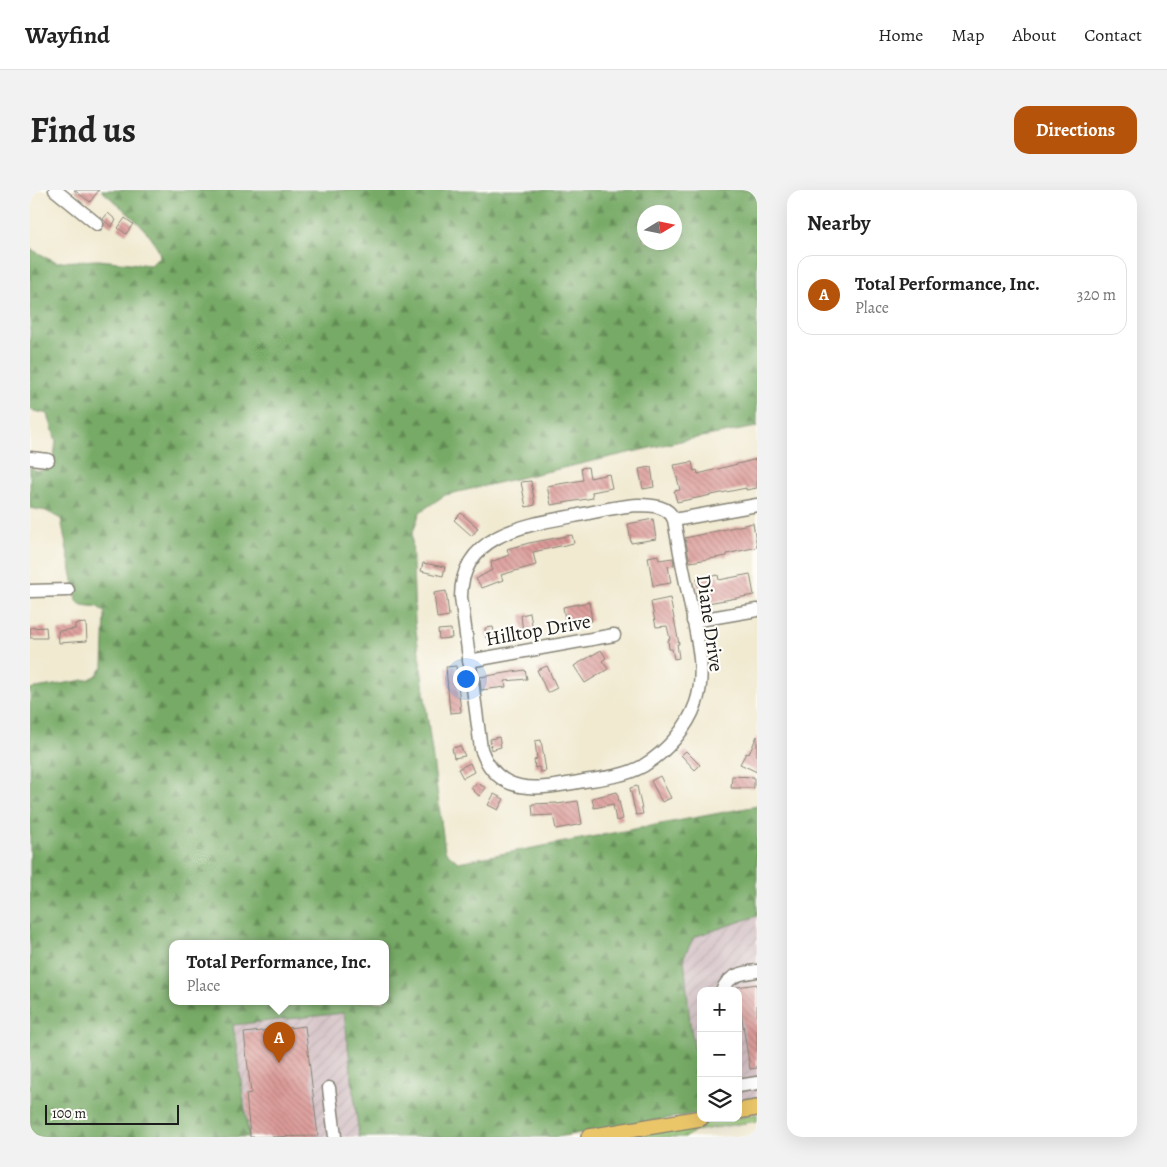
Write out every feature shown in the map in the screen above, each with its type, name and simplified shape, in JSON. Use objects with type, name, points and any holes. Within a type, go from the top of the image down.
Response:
[{"type":"main road","points":[[742,1110],[757,1108]]},
{"type":"main road","points":[[589,1137],[697,1119]]},
{"type":"street","points":[[55,190],[97,224]]},
{"type":"street","points":[[30,458],[48,460]]},
{"type":"street","points":[[674,520],[757,505]]},
{"type":"street","name":"Diane Drive","points":[[630,506],[656,506],[671,514],[674,520],[701,668],[699,692],[692,712],[679,734],[662,752],[643,766],[618,776],[536,788],[518,786],[502,778],[489,765],[481,749],[461,597],[463,577],[480,551],[494,539],[521,526],[630,506]]},
{"type":"street","points":[[30,591],[68,590]]},
{"type":"street","points":[[693,621],[757,610]]},
{"type":"street","name":"Hilltop Drive","points":[[469,661],[614,635]]},
{"type":"street","points":[[724,987],[727,981],[734,976],[757,971]]},
{"type":"street","points":[[742,1085],[757,1083]]},
{"type":"street","points":[[329,1088],[335,1137]]},
{"type":"shaded area","points":[[757,916],[757,1103],[742,1105],[742,987],[697,987],[697,1061],[690,1023],[684,957],[694,937]]},
{"type":"shaded area","points":[[344,1013],[359,1137],[249,1137],[233,1025]]},
{"type":"green space","points":[[101,190],[757,190],[757,427],[685,440],[445,495],[420,512],[412,535],[415,622],[445,851],[458,862],[757,806],[757,916],[694,937],[684,957],[690,1023],[697,1061],[697,1114],[557,1137],[359,1137],[344,1013],[233,1025],[249,1137],[30,1137],[30,689],[90,679],[97,675],[103,667],[105,613],[98,607],[81,605],[77,601],[61,519],[46,511],[30,508],[30,466],[38,471],[53,465],[56,441],[48,414],[30,410],[30,249],[57,262],[98,260],[151,265],[160,256],[157,247],[144,229]]},
{"type":"green space","points":[[757,1114],[757,1121],[695,1131],[685,1137],[618,1137],[706,1122],[742,1122],[742,1117]]},
{"type":"building","points":[[74,190],[99,190],[90,202]]},
{"type":"building","points":[[108,213],[116,220],[111,227],[103,219]]},
{"type":"building","points":[[125,218],[133,224],[126,234],[118,228]]},
{"type":"building","points":[[757,459],[757,488],[746,490],[746,488],[677,502],[674,491],[680,490],[674,465],[692,462],[694,471],[697,470],[698,474]]},
{"type":"building","points":[[588,467],[590,478],[609,474],[612,488],[592,492],[593,498],[551,505],[547,486],[583,480],[581,468]]},
{"type":"building","points":[[651,467],[654,487],[643,489],[639,469]]},
{"type":"building","points":[[531,481],[535,505],[526,507],[521,482]]},
{"type":"building","points":[[461,513],[478,528],[472,536],[454,520]]},
{"type":"building","points":[[653,519],[656,539],[631,543],[628,524]]},
{"type":"building","points":[[753,523],[757,547],[727,554],[727,556],[690,562],[685,538]]},
{"type":"building","points":[[572,535],[574,543],[533,552],[536,565],[501,575],[503,580],[482,588],[476,579],[492,570],[491,562],[509,555],[507,549]]},
{"type":"building","points":[[658,555],[659,560],[673,558],[674,565],[668,566],[671,583],[653,586],[648,557]]},
{"type":"building","points":[[423,563],[445,567],[443,576],[421,571]]},
{"type":"building","points":[[750,574],[754,595],[702,604],[697,579],[718,575],[719,580]]},
{"type":"building","points":[[446,591],[449,616],[437,618],[434,593]]},
{"type":"building","points":[[670,598],[679,644],[677,644],[679,658],[674,659],[672,649],[669,649],[668,640],[670,639],[667,626],[656,627],[651,602]]},
{"type":"building","points":[[589,602],[592,621],[566,625],[563,607]]},
{"type":"building","points":[[530,613],[533,631],[523,633],[521,615]]},
{"type":"building","points":[[86,623],[87,641],[59,643],[58,631],[75,629],[75,624]]},
{"type":"building","points":[[46,627],[47,638],[30,638],[30,628]]},
{"type":"building","points":[[493,627],[495,637],[486,638],[485,628]]},
{"type":"building","points":[[451,629],[452,638],[439,639],[438,630]]},
{"type":"building","points":[[601,650],[606,658],[602,661],[608,669],[585,683],[574,666]]},
{"type":"building","points":[[456,666],[461,712],[450,713],[446,667]]},
{"type":"building","points":[[547,666],[557,688],[549,692],[547,692],[537,670]]},
{"type":"building","points":[[525,670],[527,679],[505,681],[506,687],[481,690],[480,677]]},
{"type":"building","points":[[757,736],[757,772],[740,764],[746,753],[749,754]]},
{"type":"building","points":[[499,737],[501,747],[491,750],[490,739]]},
{"type":"building","points":[[541,740],[546,771],[540,772],[539,767],[535,768],[534,760],[537,759],[535,741]]},
{"type":"building","points":[[460,746],[465,756],[454,758],[452,748]]},
{"type":"building","points":[[686,751],[700,765],[695,770],[681,755]]},
{"type":"building","points":[[470,763],[474,772],[463,778],[458,769]]},
{"type":"building","points":[[660,776],[671,798],[662,802],[651,781]]},
{"type":"building","points":[[732,776],[754,777],[754,788],[731,788]]},
{"type":"building","points":[[477,783],[486,788],[479,796],[471,788]]},
{"type":"building","points":[[637,786],[643,814],[636,815],[630,788]]},
{"type":"building","points":[[617,792],[623,819],[616,821],[613,804],[594,808],[592,798]]},
{"type":"building","points":[[494,794],[504,799],[498,810],[488,805]]},
{"type":"building","points":[[578,801],[582,824],[556,829],[553,815],[533,816],[532,804],[557,804]]},
{"type":"building","points":[[757,984],[757,1068],[750,1069],[742,1019],[742,987],[737,987]]},
{"type":"building","points":[[305,1026],[318,1136],[250,1137],[246,1094],[251,1093],[244,1033]]},
{"type":"place","name":"Total Performance, Inc.","points":[[279,1063]]}]
